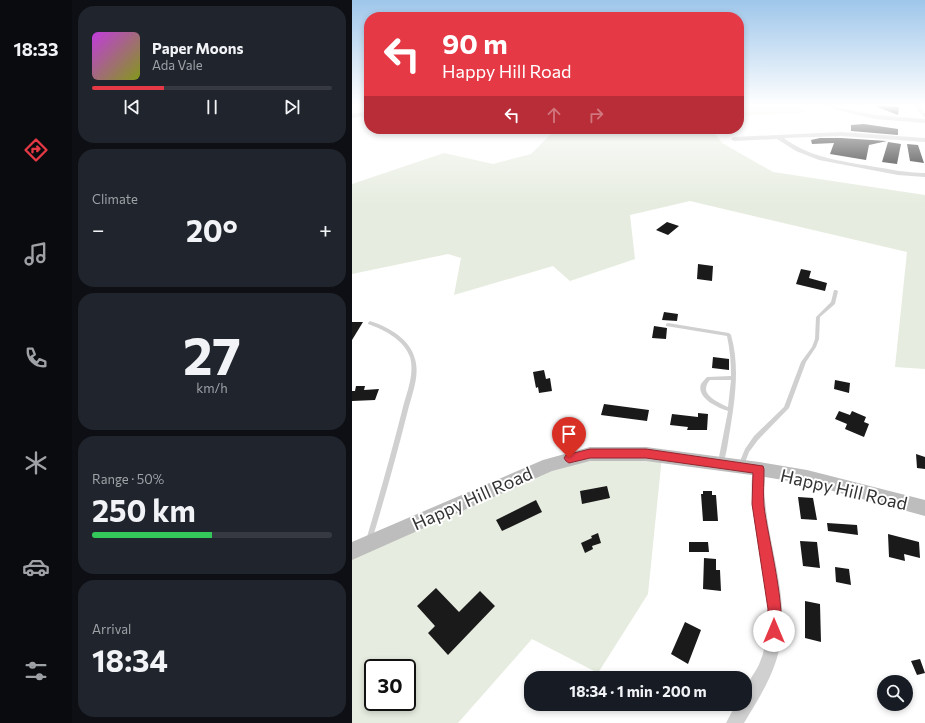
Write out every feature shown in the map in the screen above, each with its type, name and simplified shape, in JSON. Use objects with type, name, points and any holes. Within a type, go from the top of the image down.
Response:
[{"type":"street","points":[[781,139],[796,150],[824,160],[906,174],[925,175]]},
{"type":"street","points":[[908,139],[925,140]]},
{"type":"street","name":"Happy Hill Road","points":[[360,548],[549,465],[569,458],[590,454],[646,454],[741,466],[806,478],[925,508]]},
{"type":"street","points":[[734,723],[763,674],[771,653],[774,631],[774,609],[758,504],[759,469]]},
{"type":"lane","points":[[741,466],[747,452],[756,438],[786,408],[804,362],[814,347],[817,339],[818,317],[833,302],[836,291]]},
{"type":"lane","points":[[360,548],[391,469],[414,366],[404,344],[398,338],[386,329],[370,323]]},
{"type":"lane","points":[[668,324],[728,335],[732,355],[732,378],[730,410],[721,463]]},
{"type":"lane","points":[[730,410],[710,401],[704,390],[704,385],[709,378],[732,378]]},
{"type":"shaded area","points":[[546,139],[719,139],[722,143],[773,172],[925,195],[925,369],[895,367],[907,252],[690,201],[630,215],[635,259],[570,281],[553,266],[454,295],[461,258],[448,254],[352,274],[352,184],[444,153],[493,164],[531,154]]},
{"type":"shaded area","points":[[662,456],[648,594],[599,671],[594,671],[532,639],[458,723],[352,723],[352,551],[569,458]]},
{"type":"building","points":[[852,139],[887,141],[869,145],[866,160],[830,154],[834,143],[812,144],[811,140]]},
{"type":"building","points":[[888,142],[901,144],[897,164],[882,162]]},
{"type":"building","points":[[907,144],[918,145],[924,163],[910,161]]},
{"type":"building","points":[[667,222],[679,226],[668,235],[656,230]]},
{"type":"building","points":[[698,264],[713,266],[712,281],[697,279]]},
{"type":"building","points":[[801,269],[811,271],[809,278],[827,283],[825,291],[796,284]]},
{"type":"building","points":[[664,312],[678,314],[677,321],[662,320]]},
{"type":"building","points":[[352,322],[363,322],[352,340]]},
{"type":"building","points":[[654,326],[667,328],[666,339],[652,338]]},
{"type":"building","points":[[713,357],[729,359],[729,370],[712,368]]},
{"type":"building","points":[[544,370],[546,379],[550,378],[552,391],[539,393],[538,387],[536,388],[533,372]]},
{"type":"building","points":[[835,380],[850,383],[849,393],[834,389]]},
{"type":"building","points":[[356,386],[365,386],[364,390],[379,389],[375,400],[352,401],[352,391],[355,391]]},
{"type":"building","points":[[604,404],[649,410],[647,421],[601,415]]},
{"type":"building","points":[[839,411],[850,415],[852,411],[866,417],[864,422],[869,424],[864,437],[845,429],[847,424],[835,419]]},
{"type":"building","points":[[698,413],[708,414],[707,430],[687,430],[688,427],[670,425],[672,414],[698,417]]},
{"type":"building","points":[[916,454],[925,457],[925,469],[917,468]]},
{"type":"building","points":[[607,486],[610,498],[582,504],[580,491]]},
{"type":"building","points":[[703,491],[712,491],[712,495],[716,495],[718,521],[703,521],[701,494],[703,494]]},
{"type":"building","points":[[798,497],[813,498],[817,520],[801,519]]},
{"type":"building","points":[[536,500],[542,512],[502,531],[496,520]]},
{"type":"building","points":[[827,523],[857,525],[858,535],[828,531]]},
{"type":"building","points":[[598,533],[601,543],[592,546],[593,549],[585,553],[581,543],[592,538],[591,536]]},
{"type":"building","points":[[888,534],[919,542],[920,558],[904,554],[905,561],[889,557]]},
{"type":"building","points":[[800,541],[817,542],[820,568],[803,566]]},
{"type":"building","points":[[689,542],[708,542],[709,552],[689,552]]},
{"type":"building","points":[[704,558],[716,559],[716,570],[720,570],[721,591],[703,589]]},
{"type":"building","points":[[835,567],[849,569],[851,585],[836,582]]},
{"type":"building","points":[[436,588],[459,612],[480,591],[495,606],[448,655],[428,633],[435,626],[417,606]]},
{"type":"building","points":[[805,601],[820,604],[821,642],[805,638]]},
{"type":"building","points":[[685,622],[701,630],[688,664],[671,654]]},
{"type":"building","points":[[920,659],[925,673],[917,675],[911,661]]},
{"type":"route","points":[[569,458],[590,454],[646,454],[759,469],[757,484],[758,504],[774,609],[774,631]]}]
